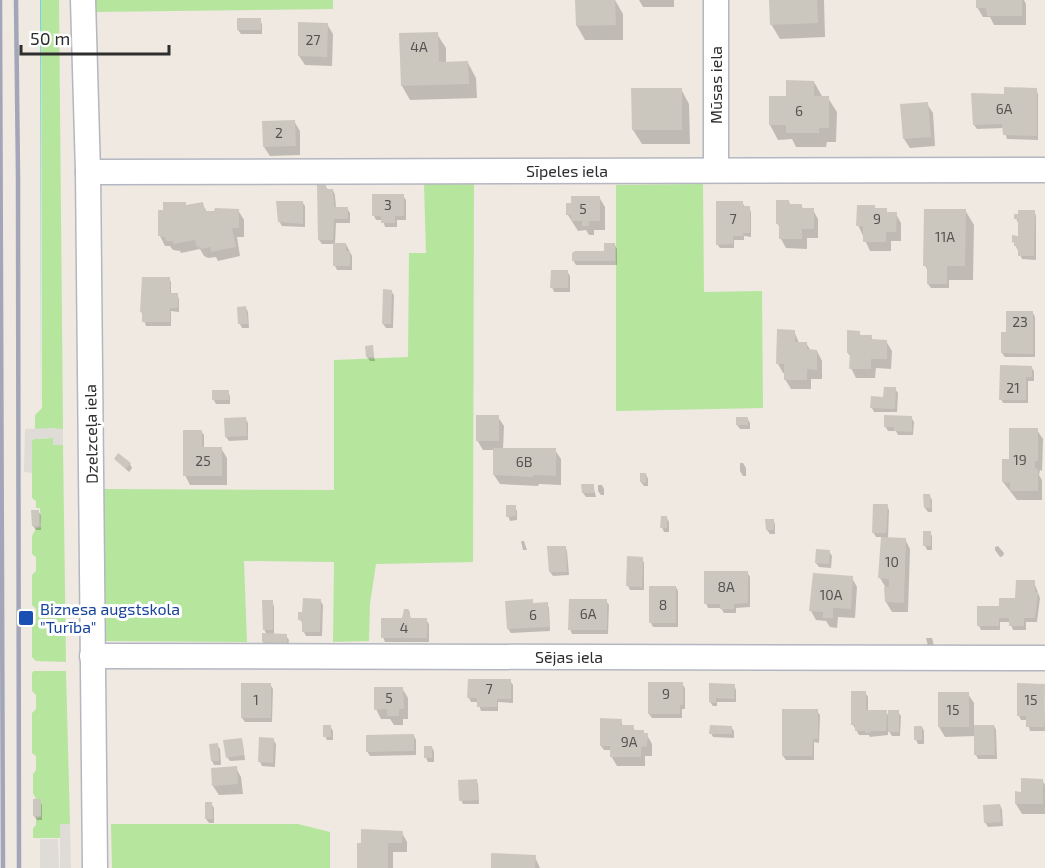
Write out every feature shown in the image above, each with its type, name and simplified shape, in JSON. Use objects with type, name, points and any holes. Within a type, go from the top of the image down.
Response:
[{"type":"street","name":"Dzelzceļa iela","points":[[83,0],[88,172],[95,868]]},
{"type":"street","name":"Mūsas iela","points":[[716,0],[716,170]]},
{"type":"street","name":"Sīpeles iela","points":[[88,172],[1045,170]]},
{"type":"street","name":"Sējas iela","points":[[92,656],[1045,658]]},
{"type":"green space","points":[[41,0],[59,0],[63,429],[35,429],[35,415],[42,408]]},
{"type":"green space","points":[[94,0],[333,0],[333,9],[94,12]]},
{"type":"green space","points":[[424,184],[474,184],[473,562],[376,564],[370,604],[369,641],[333,642],[334,562],[244,561],[247,642],[105,641],[101,489],[334,490],[334,360],[408,357],[409,253],[426,253]]},
{"type":"green space","points":[[703,184],[704,292],[762,291],[763,408],[616,411],[616,185]]},
{"type":"green space","points":[[53,438],[53,445],[63,445],[66,662],[36,661],[32,657],[32,627],[36,623],[36,609],[32,605],[32,575],[36,571],[36,557],[32,554],[32,536],[36,528],[41,527],[40,508],[36,508],[36,501],[32,498],[32,440]]},
{"type":"green space","points":[[34,671],[66,671],[70,824],[60,824],[60,838],[33,838],[36,818],[41,817],[41,799],[36,799],[33,793],[33,774],[36,770],[36,756],[32,753],[32,713],[36,709],[36,695],[32,691]]},
{"type":"green space","points":[[111,824],[298,824],[330,832],[330,868],[112,868]]},
{"type":"shaded area","points":[[25,429],[63,429],[63,445],[53,445],[53,438],[34,439],[32,441],[32,473],[24,472]]},
{"type":"shaded area","points":[[60,824],[70,824],[71,868],[60,868]]},
{"type":"shaded area","points":[[40,839],[58,839],[59,868],[40,868]]},
{"type":"water","points":[[40,0],[41,0],[41,409]]},
{"type":"building","points":[[575,0],[615,0],[616,25],[576,26]]},
{"type":"building","points":[[769,0],[817,0],[818,23],[770,25]]},
{"type":"building","points":[[976,0],[1022,0],[1022,16],[987,16],[986,8],[976,8]]},
{"type":"building","points":[[237,18],[261,18],[261,30],[237,30]]},
{"type":"building","points":[[298,22],[328,23],[327,57],[298,56]]},
{"type":"building","points":[[438,32],[439,62],[468,61],[469,84],[401,86],[399,33]]},
{"type":"building","points":[[786,80],[814,81],[814,96],[829,96],[829,128],[819,128],[819,133],[786,133],[786,125],[769,125],[769,96],[786,96]]},
{"type":"building","points":[[1004,87],[1037,88],[1037,136],[1003,135],[1002,124],[973,125],[971,93],[1004,94]]},
{"type":"building","points":[[631,88],[682,88],[682,130],[632,130]]},
{"type":"building","points":[[928,102],[931,137],[903,139],[900,104]]},
{"type":"building","points":[[295,120],[296,146],[263,147],[262,121]]},
{"type":"building","points":[[317,184],[326,184],[326,189],[333,189],[334,207],[348,207],[348,219],[334,219],[333,240],[318,240]]},
{"type":"building","points":[[372,194],[404,194],[404,216],[395,216],[395,223],[381,223],[381,216],[372,216]]},
{"type":"building","points":[[571,196],[600,196],[600,221],[589,221],[589,226],[582,226],[582,221],[571,221],[571,215],[566,215],[566,203],[571,203]]},
{"type":"building","points":[[776,200],[789,200],[789,204],[802,204],[802,208],[814,208],[814,229],[802,229],[802,239],[779,239],[779,224],[776,224]]},
{"type":"building","points":[[276,201],[303,201],[303,224],[278,222]]},
{"type":"building","points":[[716,201],[743,201],[743,206],[750,206],[750,233],[733,236],[733,244],[716,245]]},
{"type":"building","points":[[163,202],[186,202],[186,205],[203,202],[205,211],[214,211],[215,208],[239,209],[239,228],[232,228],[236,247],[211,252],[210,247],[202,249],[196,246],[195,240],[174,244],[173,241],[166,241],[165,237],[158,236],[158,210],[163,210]]},
{"type":"building","points":[[857,205],[875,205],[875,208],[887,208],[887,212],[897,212],[896,232],[886,232],[886,242],[863,242],[863,226],[856,226]]},
{"type":"building","points":[[924,209],[966,209],[965,266],[947,266],[947,284],[927,284],[927,266],[923,266]]},
{"type":"building","points":[[1018,210],[1035,210],[1034,256],[1018,256],[1018,246],[1012,243],[1012,235],[1018,236],[1018,219],[1014,219],[1014,214],[1018,214]]},
{"type":"building","points":[[333,243],[346,243],[346,251],[350,251],[350,266],[333,266]]},
{"type":"building","points":[[604,243],[615,243],[615,261],[572,261],[572,253],[575,251],[604,251]]},
{"type":"building","points":[[551,270],[568,270],[568,288],[550,288]]},
{"type":"building","points":[[142,277],[170,277],[170,293],[178,293],[178,308],[170,308],[170,322],[142,322],[142,312],[140,312]]},
{"type":"building","points":[[383,289],[392,290],[391,324],[382,324]]},
{"type":"building","points":[[246,306],[248,324],[238,324],[237,307]]},
{"type":"building","points":[[1006,311],[1033,311],[1033,354],[1001,353],[1001,332],[1006,332]]},
{"type":"building","points":[[777,329],[795,330],[795,342],[807,342],[807,349],[817,350],[817,370],[807,369],[807,380],[784,380],[784,364],[776,364]]},
{"type":"building","points":[[847,330],[860,331],[860,335],[872,335],[871,339],[887,340],[887,359],[871,359],[871,369],[849,369],[850,353],[847,353]]},
{"type":"building","points":[[373,345],[374,357],[366,357],[365,346]]},
{"type":"building","points":[[1000,365],[1032,366],[1032,377],[1026,377],[1026,400],[999,400]]},
{"type":"building","points":[[884,387],[896,387],[895,409],[870,408],[871,396],[883,397]]},
{"type":"building","points":[[212,390],[229,390],[229,400],[212,400]]},
{"type":"building","points":[[476,415],[499,415],[499,441],[476,441]]},
{"type":"building","points":[[884,415],[912,416],[912,432],[894,431],[894,427],[884,427]]},
{"type":"building","points":[[246,417],[247,436],[225,437],[224,418]]},
{"type":"building","points":[[736,417],[748,417],[748,425],[736,425]]},
{"type":"building","points":[[1009,428],[1038,428],[1038,461],[1035,461],[1035,469],[1038,469],[1038,491],[1010,491],[1010,483],[1002,482],[1002,459],[1009,459]]},
{"type":"building","points":[[183,430],[202,430],[202,447],[222,447],[222,476],[183,476]]},
{"type":"building","points":[[493,448],[556,448],[556,476],[493,475]]},
{"type":"building","points":[[118,453],[131,463],[126,469],[114,459]]},
{"type":"building","points":[[640,473],[646,473],[646,483],[640,482]]},
{"type":"building","points":[[581,484],[594,484],[594,493],[582,493]]},
{"type":"building","points":[[923,494],[930,494],[931,508],[924,508]]},
{"type":"building","points":[[873,504],[888,504],[886,533],[872,533]]},
{"type":"building","points":[[506,505],[516,505],[516,516],[506,517]]},
{"type":"building","points":[[31,510],[39,510],[39,526],[32,526]]},
{"type":"building","points":[[661,516],[667,516],[667,528],[660,528]]},
{"type":"building","points":[[765,519],[774,519],[774,530],[766,530]]},
{"type":"building","points":[[923,531],[931,531],[931,546],[923,546]]},
{"type":"building","points":[[881,537],[906,538],[904,603],[885,602],[884,587],[889,587],[889,579],[878,578]]},
{"type":"building","points":[[547,546],[566,546],[567,572],[549,572]]},
{"type":"building","points":[[816,549],[830,550],[829,564],[815,563]]},
{"type":"building","points":[[627,556],[643,557],[642,587],[626,586]]},
{"type":"building","points":[[704,571],[748,571],[748,603],[734,604],[734,609],[720,609],[720,604],[704,604]]},
{"type":"building","points":[[813,573],[853,576],[851,609],[833,608],[833,618],[823,618],[823,612],[809,611]]},
{"type":"building","points":[[1016,580],[1035,580],[1035,592],[1038,592],[1035,618],[1024,618],[1024,626],[1009,626],[1009,618],[999,618],[999,626],[977,626],[977,606],[999,606],[999,598],[1015,598]]},
{"type":"building","points":[[649,586],[676,586],[676,623],[649,623]]},
{"type":"building","points":[[303,598],[321,599],[320,632],[302,632],[302,620],[298,620],[298,612],[302,612]]},
{"type":"building","points":[[533,599],[533,603],[548,602],[549,627],[507,629],[505,601]]},
{"type":"building","points":[[569,599],[607,599],[607,630],[568,630]]},
{"type":"building","points":[[262,600],[273,600],[273,630],[263,630]]},
{"type":"building","points":[[404,609],[410,612],[410,618],[427,618],[427,638],[381,638],[381,618],[402,618]]},
{"type":"building","points":[[262,633],[287,634],[287,644],[262,642]]},
{"type":"building","points":[[468,679],[511,679],[511,699],[497,699],[497,707],[477,707],[477,698],[467,698]]},
{"type":"building","points":[[648,682],[683,682],[683,705],[680,705],[680,714],[648,714]]},
{"type":"building","points":[[241,683],[271,683],[271,718],[241,718]]},
{"type":"building","points":[[709,683],[735,684],[734,699],[716,698],[716,703],[709,702]]},
{"type":"building","points":[[1017,683],[1045,684],[1044,727],[1026,727],[1026,716],[1017,716]]},
{"type":"building","points":[[374,687],[403,687],[404,709],[399,709],[399,716],[387,716],[387,709],[374,710]]},
{"type":"building","points":[[851,691],[866,691],[866,710],[887,710],[886,731],[872,731],[866,734],[865,731],[855,731],[855,725],[851,725]]},
{"type":"building","points":[[938,692],[969,692],[969,727],[938,727]]},
{"type":"building","points":[[782,709],[818,709],[818,739],[813,739],[812,756],[782,756]]},
{"type":"building","points":[[888,710],[899,710],[899,732],[888,732]]},
{"type":"building","points":[[600,718],[622,719],[621,725],[634,725],[633,730],[644,730],[644,733],[648,733],[647,746],[641,747],[641,757],[610,757],[610,746],[600,746]]},
{"type":"building","points":[[323,725],[331,725],[331,737],[323,737]]},
{"type":"building","points":[[710,725],[732,726],[732,734],[709,734]]},
{"type":"building","points":[[974,725],[994,725],[995,755],[974,755]]},
{"type":"building","points":[[914,726],[922,726],[922,740],[914,740]]},
{"type":"building","points":[[414,734],[414,751],[366,752],[366,735]]},
{"type":"building","points":[[259,737],[274,738],[273,763],[258,762]]},
{"type":"building","points":[[242,738],[244,755],[226,758],[223,740]]},
{"type":"building","points":[[218,743],[219,761],[211,761],[209,744]]},
{"type":"building","points":[[424,746],[432,746],[432,758],[424,758]]},
{"type":"building","points":[[237,766],[238,784],[212,786],[211,768]]},
{"type":"building","points":[[1021,778],[1043,779],[1043,804],[1015,804],[1015,791],[1021,792]]},
{"type":"building","points":[[477,779],[478,800],[459,801],[458,780]]},
{"type":"building","points":[[33,799],[41,799],[41,816],[33,816]]},
{"type":"building","points":[[205,802],[212,802],[213,819],[205,819]]},
{"type":"building","points":[[1000,804],[1001,822],[984,823],[983,805]]},
{"type":"building","points":[[361,829],[403,831],[402,843],[388,843],[388,868],[357,868],[357,843],[361,843]]},
{"type":"building","points":[[491,853],[536,855],[535,868],[491,868]]},
{"type":"railway","points":[[0,0],[3,868]]},
{"type":"railway","points":[[16,0],[19,868]]},
{"type":"place","name":"Biznesa augstskola \"Turība\"","points":[[26,618]]}]
